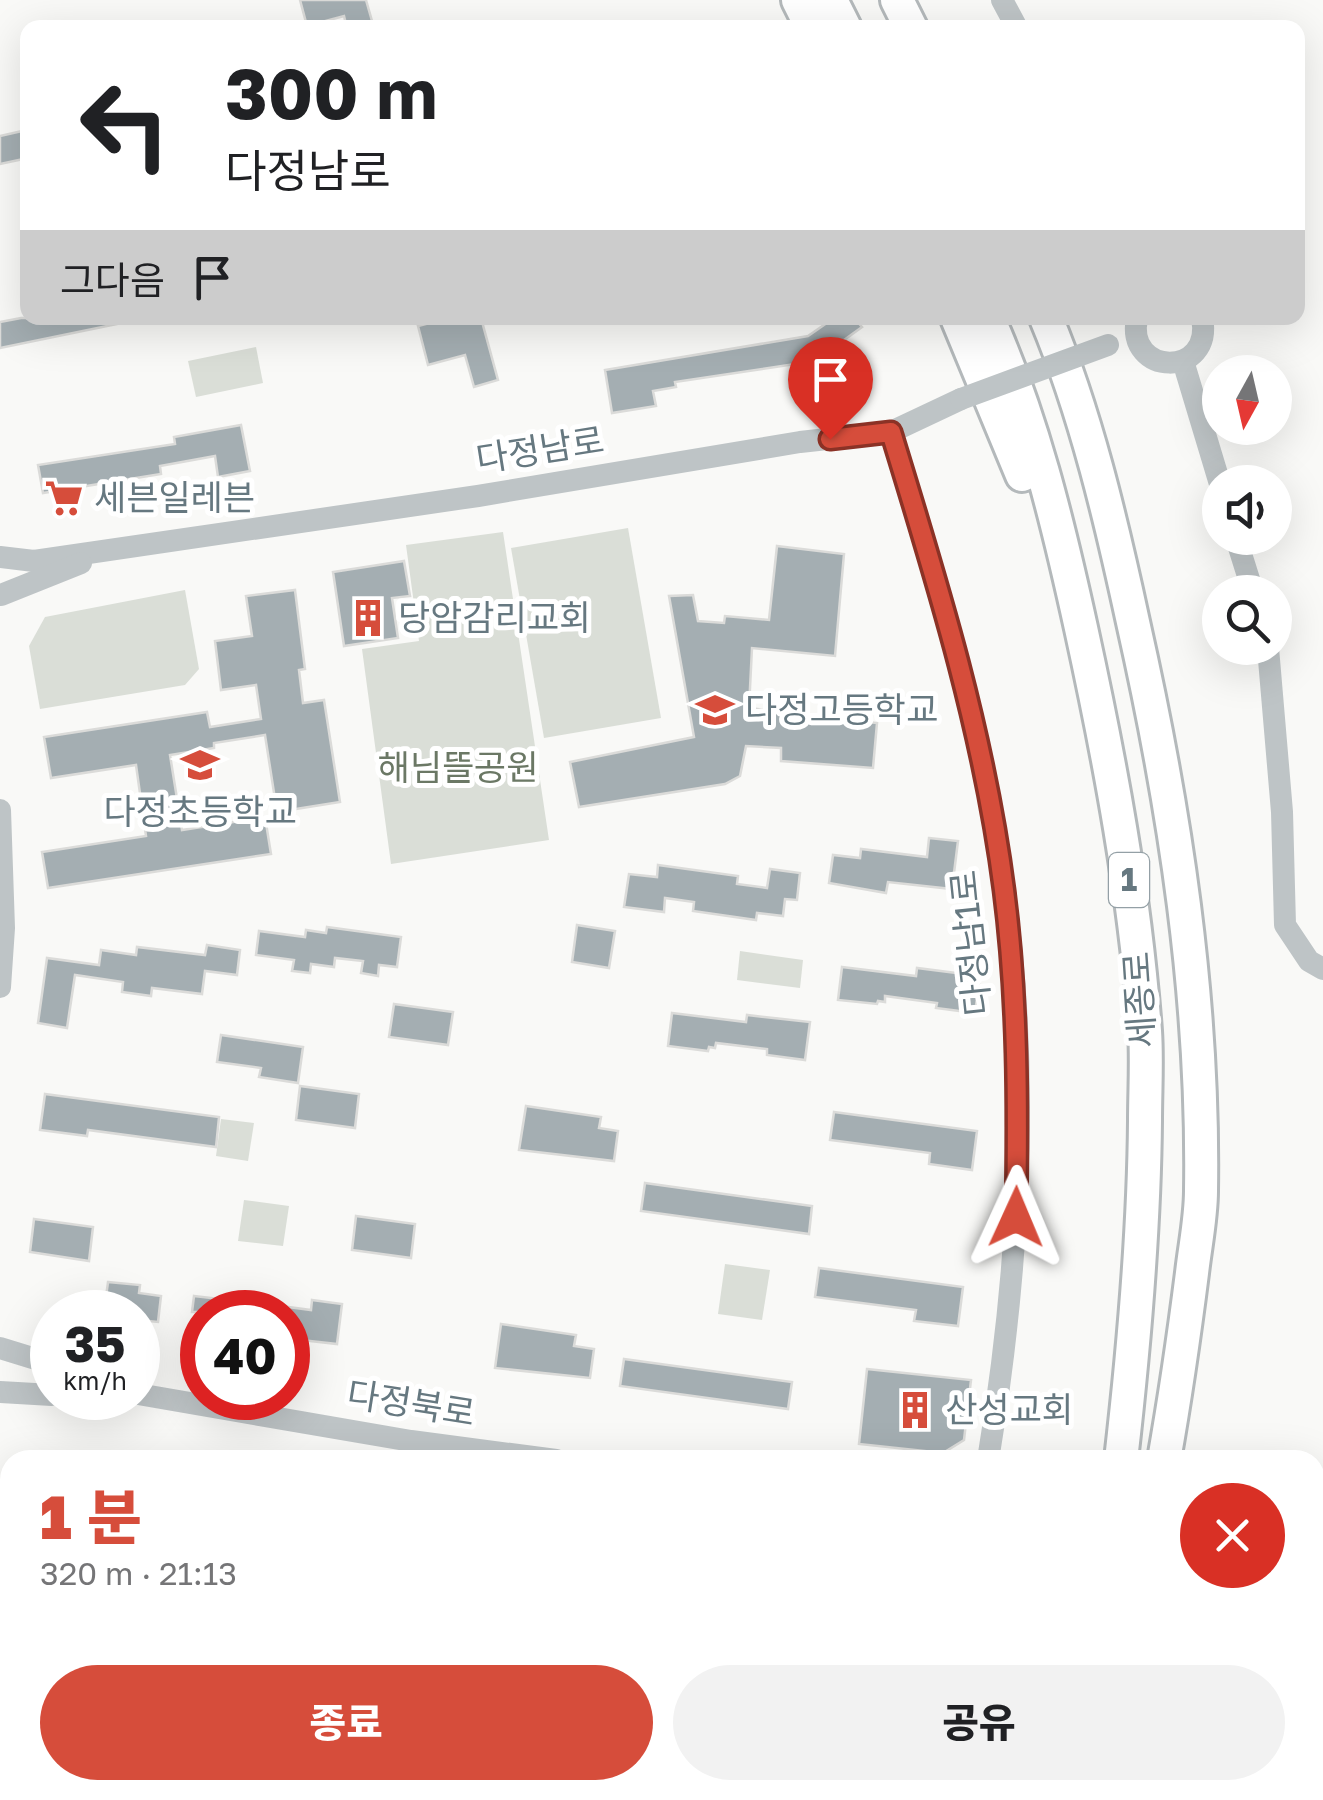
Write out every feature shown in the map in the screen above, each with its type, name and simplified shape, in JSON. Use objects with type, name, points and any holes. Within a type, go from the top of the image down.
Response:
[{"type":"highway","points":[[960,325],[1042,523],[1084,643]]},
{"type":"highway","name":"세종로","points":[[991,325],[1014,382],[1064,550],[1104,732],[1130,888],[1146,1034],[1144,1193],[1134,1348],[1122,1450]]},
{"type":"highway","name":"세종로","points":[[1049,325],[1114,537],[1155,721],[1182,881],[1197,1030],[1201,1194],[1166,1450]]},
{"type":"highway","points":[[1065,325],[1092,398],[1129,520],[1155,721]]},
{"type":"highway","points":[[1176,1450],[1181,1359]]},
{"type":"street","points":[[1136,328],[1143,352],[1163,363],[1182,361],[1196,352],[1202,342],[1202,325]]},
{"type":"street","name":"다정남로","points":[[123,547],[478,496],[800,442],[891,432],[961,399],[1108,344],[1136,328]]},
{"type":"street","points":[[1182,361],[1214,465]]},
{"type":"street","name":"다정남1로","points":[[891,432],[962,673],[989,804],[1008,925],[1018,1119],[1016,1217],[1010,1301],[989,1450]]},
{"type":"street","points":[[0,596],[5,583],[0,558],[34,561],[123,547]]},
{"type":"street","points":[[0,596],[123,547]]},
{"type":"street","points":[[1269,665],[1282,812],[1285,925],[1309,961],[1323,969]]},
{"type":"street","points":[[0,810],[4,928],[0,987]]},
{"type":"street","points":[[0,1383],[4,1370],[0,1349],[30,1358]]},
{"type":"street","points":[[0,1392],[30,1394]]},
{"type":"street","name":"다정북로","points":[[160,1398],[478,1450]]},
{"type":"green space","points":[[256,347],[263,383],[196,397],[188,361]]},
{"type":"green space","points":[[628,528],[661,718],[544,738],[511,548]]},
{"type":"green space","name":"해님뜰공원","points":[[503,532],[549,840],[391,864],[362,649],[419,641],[406,545]]},
{"type":"green space","points":[[185,590],[199,669],[185,685],[40,709],[29,646],[45,617]]},
{"type":"green space","points":[[740,951],[803,960],[800,988],[737,980]]},
{"type":"green space","points":[[221,1119],[254,1123],[248,1161],[216,1156]]},
{"type":"green space","points":[[244,1200],[289,1206],[283,1246],[238,1241]]},
{"type":"green space","points":[[725,1264],[770,1270],[762,1320],[718,1314]]},
{"type":"building","points":[[300,0],[366,0],[372,20],[345,20],[344,16],[305,20]]},
{"type":"building","points":[[20,131],[20,160],[0,164],[0,136]]},
{"type":"building","points":[[20,318],[20,325],[112,325],[0,348],[0,322]]},
{"type":"building","points":[[483,325],[498,380],[474,387],[465,355],[428,365],[418,326]]},
{"type":"building","points":[[824,325],[862,327],[815,361],[675,382],[676,387],[653,391],[656,406],[612,413],[605,370],[808,336]]},
{"type":"building","points":[[241,425],[250,471],[218,477],[215,456],[160,466],[161,474],[43,493],[38,465],[175,444],[174,437]]},
{"type":"building","points":[[777,546],[844,554],[835,656],[752,648],[749,708],[877,723],[873,768],[781,761],[781,748],[746,746],[740,776],[725,784],[579,807],[570,762],[694,737],[669,596],[693,595],[698,621],[724,623],[725,616],[769,620]]},
{"type":"building","name":"당암감리교회","points":[[404,561],[410,596],[392,598],[398,638],[344,646],[333,572]]},
{"type":"building","points":[[295,590],[305,669],[299,670],[303,703],[324,700],[340,802],[277,812],[265,735],[170,755],[182,830],[265,817],[271,854],[48,888],[42,852],[146,836],[136,765],[51,778],[44,737],[207,712],[210,727],[261,719],[256,685],[221,690],[215,641],[252,636],[246,596]]},
{"type":"building","points":[[929,838],[958,841],[952,889],[888,882],[886,893],[829,883],[833,855],[860,858],[861,849],[927,857]]},
{"type":"building","points":[[658,865],[738,876],[737,884],[767,888],[770,869],[800,873],[797,900],[785,899],[783,916],[757,913],[756,920],[693,911],[694,902],[665,898],[664,912],[624,907],[629,874],[657,877]]},
{"type":"building","points":[[577,925],[615,931],[609,968],[572,962]]},
{"type":"building","points":[[327,927],[401,937],[397,967],[379,965],[378,976],[361,973],[363,961],[335,958],[334,967],[311,964],[310,973],[292,971],[294,960],[256,955],[259,931],[305,937],[306,930],[326,933]]},
{"type":"building","points":[[207,945],[240,950],[237,975],[205,971],[202,994],[152,988],[151,996],[122,992],[123,982],[75,975],[67,1028],[38,1023],[47,958],[99,965],[101,950],[136,955],[137,947],[205,955]]},
{"type":"building","points":[[842,967],[916,976],[917,968],[980,976],[975,1013],[885,996],[885,1002],[877,1004],[838,1000]]},
{"type":"building","points":[[394,1004],[453,1012],[448,1045],[389,1037]]},
{"type":"building","points":[[672,1013],[746,1022],[747,1015],[810,1022],[805,1060],[767,1055],[767,1049],[716,1043],[708,1051],[668,1046]]},
{"type":"building","points":[[221,1035],[303,1047],[298,1083],[259,1077],[261,1068],[217,1062]]},
{"type":"building","points":[[300,1086],[359,1094],[355,1128],[296,1120]]},
{"type":"building","points":[[45,1094],[219,1117],[216,1147],[88,1130],[87,1136],[40,1130]]},
{"type":"building","points":[[526,1106],[601,1117],[599,1128],[618,1131],[614,1161],[519,1150]]},
{"type":"building","points":[[834,1112],[977,1131],[972,1170],[929,1164],[930,1153],[830,1140]]},
{"type":"building","points":[[645,1183],[812,1206],[809,1234],[641,1211]]},
{"type":"building","points":[[356,1216],[415,1224],[411,1258],[352,1250]]},
{"type":"building","points":[[34,1219],[93,1227],[89,1261],[30,1252]]},
{"type":"building","points":[[819,1268],[963,1287],[958,1326],[914,1321],[916,1310],[815,1297]]},
{"type":"building","points":[[108,1282],[140,1285],[139,1290],[107,1290]]},
{"type":"building","points":[[312,1300],[342,1304],[337,1344],[310,1341]]},
{"type":"building","points":[[501,1324],[576,1335],[574,1346],[594,1349],[590,1378],[495,1368]]},
{"type":"building","points":[[624,1359],[792,1382],[788,1409],[620,1386]]},
{"type":"building","name":"산성교회","points":[[867,1369],[971,1380],[964,1440],[948,1450],[859,1444]]},
{"type":"place","name":"세븐일레븐","points":[[64,498]]},
{"type":"place","name":"당암감리교회","points":[[368,618]]},
{"type":"place","name":"다정고등학교","points":[[715,710]]},
{"type":"place","name":"다정초등학교","points":[[200,765]]},
{"type":"place","name":"산성교회","points":[[915,1410]]},
{"type":"route","points":[[830,439],[891,432],[962,673],[1004,889],[1014,999],[1016,1217]]}]
